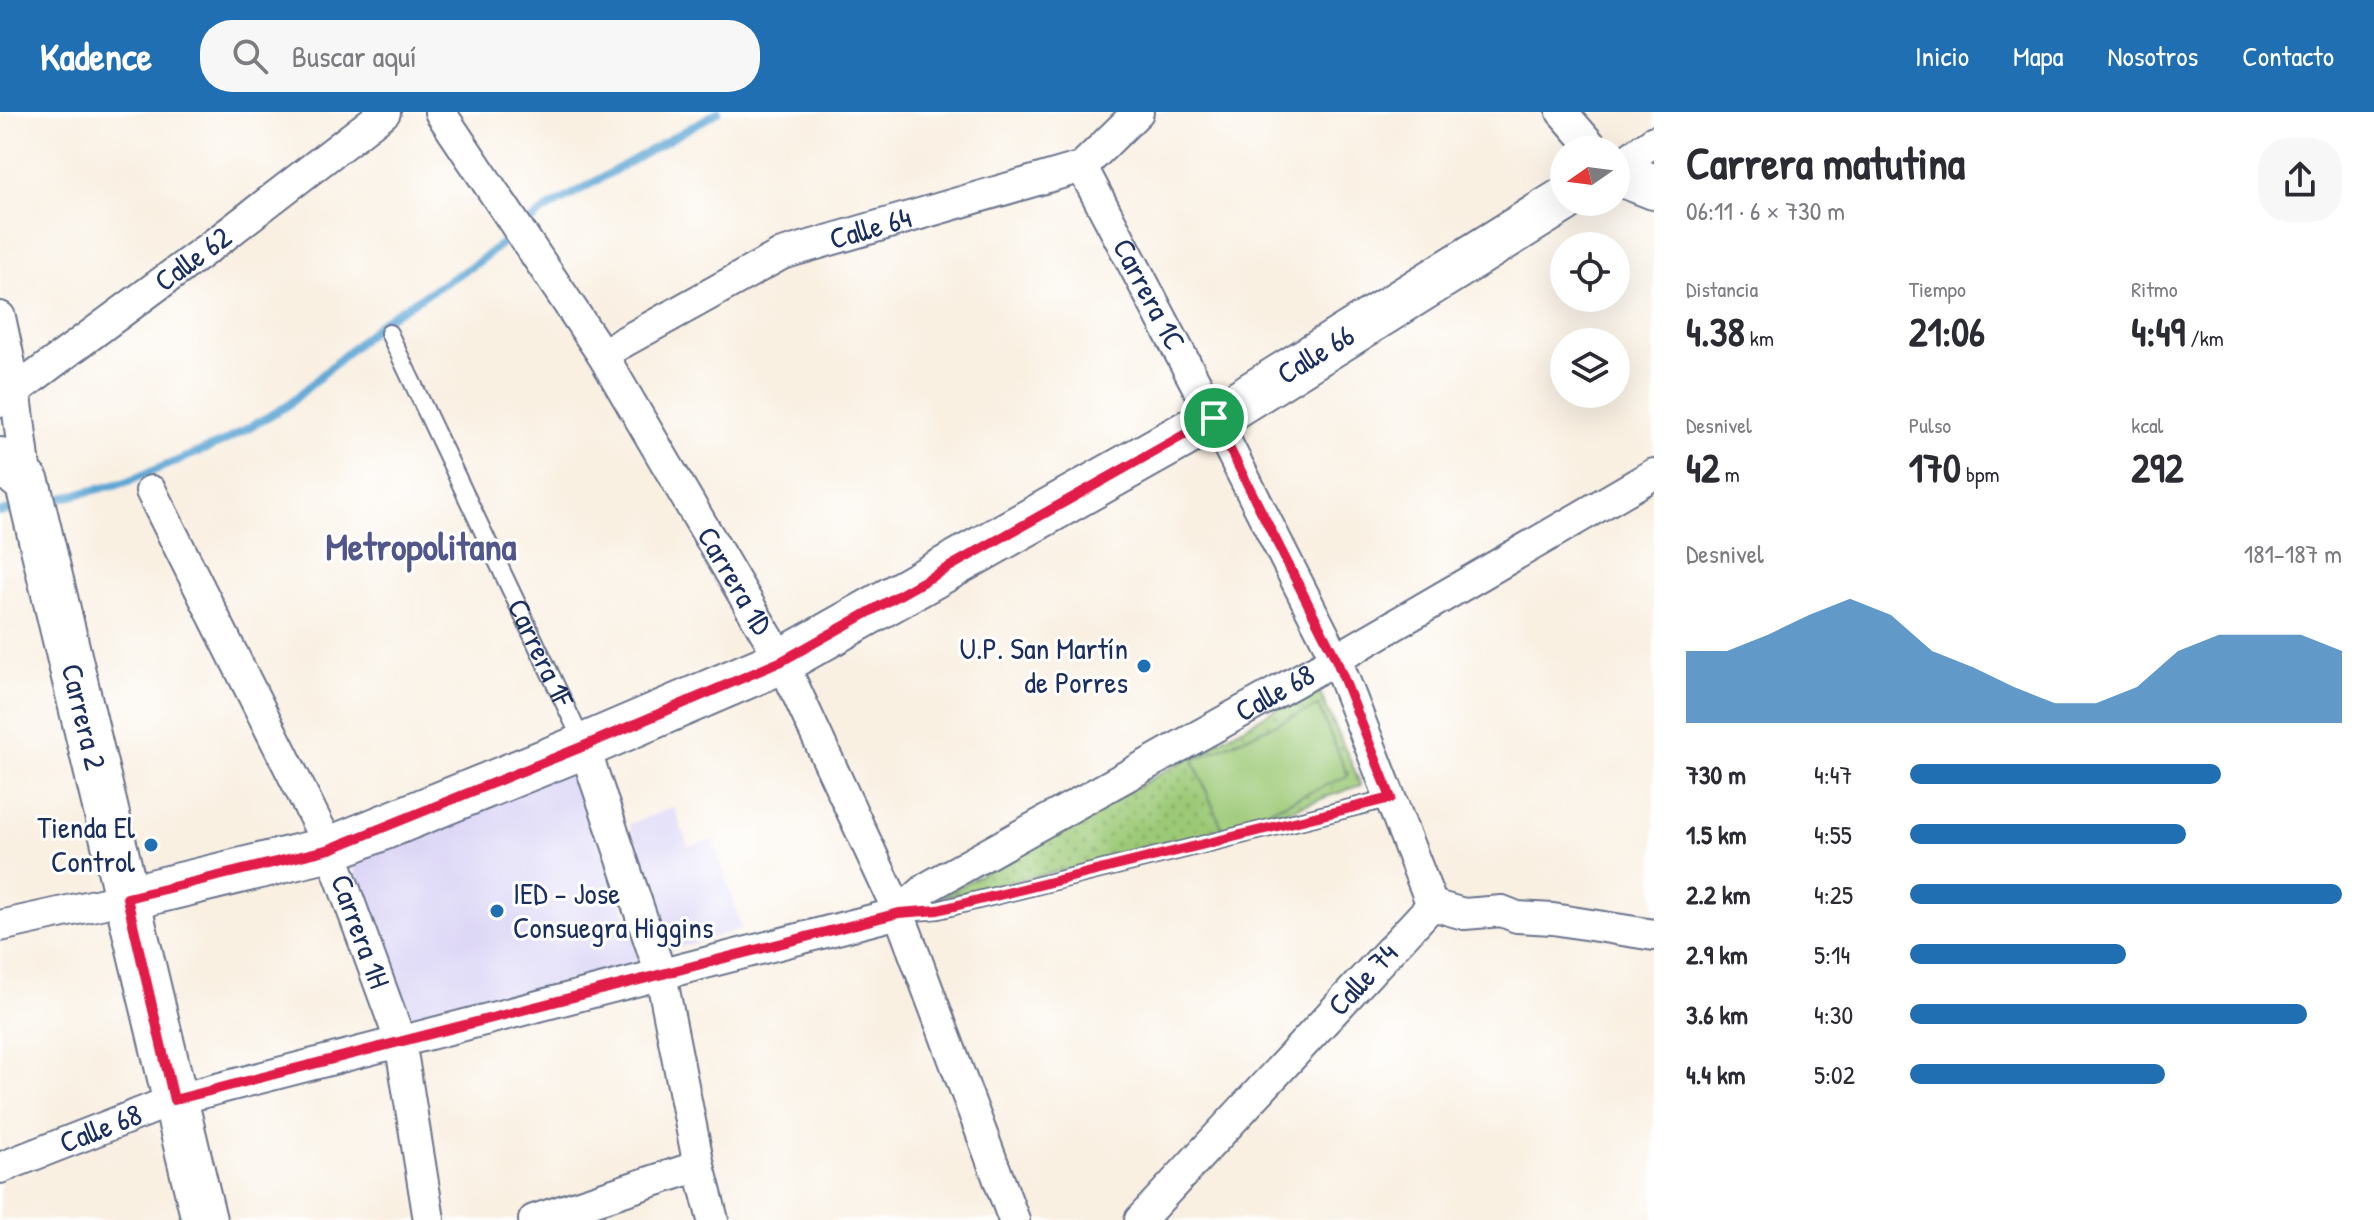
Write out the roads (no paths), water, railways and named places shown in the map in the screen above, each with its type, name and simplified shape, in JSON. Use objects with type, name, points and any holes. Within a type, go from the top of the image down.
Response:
[{"type":"street","name":"Calle 62","points":[[8,395],[223,237],[385,112]]},
{"type":"street","name":"Carrera 1D","points":[[440,112],[602,354],[782,661],[899,913],[1014,1220]]},
{"type":"street","name":"Calle 64","points":[[602,354],[782,254],[1082,167],[1138,112]]},
{"type":"street","points":[[1562,112],[1583,136]]},
{"type":"street","points":[[1630,159],[1654,141]]},
{"type":"street","name":"Carrera 1C","points":[[1082,167],[1336,659],[1432,905]]},
{"type":"street","points":[[1630,176],[1654,187]]},
{"type":"street","name":"Calle 66","points":[[0,926],[330,849],[584,746],[782,661],[1214,418],[1550,209]]},
{"type":"street","name":"Carrera 2","points":[[0,317],[8,395],[24,489],[204,1220]]},
{"type":"street","name":"Calle 68","points":[[0,1168],[174,1100],[899,913],[928,887],[1336,659],[1654,474]]},
{"type":"street","name":"Carrera 1H","points":[[151,491],[330,849],[400,1040],[429,1220]]},
{"type":"street","name":"Carrera 1F","points":[[584,746],[661,975],[699,1166],[713,1220]]},
{"type":"street","points":[[1432,905],[1464,914],[1502,911],[1517,917],[1553,919],[1654,935]]},
{"type":"street","name":"Calle 74","points":[[1140,1220],[1432,905]]},
{"type":"street","points":[[534,1220],[699,1166]]},
{"type":"lane","name":"Carrera 1F","points":[[389,333],[584,746]]},
{"type":"lane","name":"Calle 68","points":[[899,913],[938,910],[1391,798]]},
{"type":"waterway","points":[[47,502],[126,482],[223,442],[287,406],[384,320],[477,263],[543,211],[718,112]]},
{"type":"waterway","points":[[0,512],[22,508]]},
{"type":"place","name":"U.P. San Martín de Porres","points":[[1144,666]]},
{"type":"place","name":"Tienda El Control","points":[[151,845]]},
{"type":"place","name":"IED - Jose Consuegra Higgins","points":[[497,911]]},
{"type":"district","name":"Metropolitana","points":[[421,547]]}]
